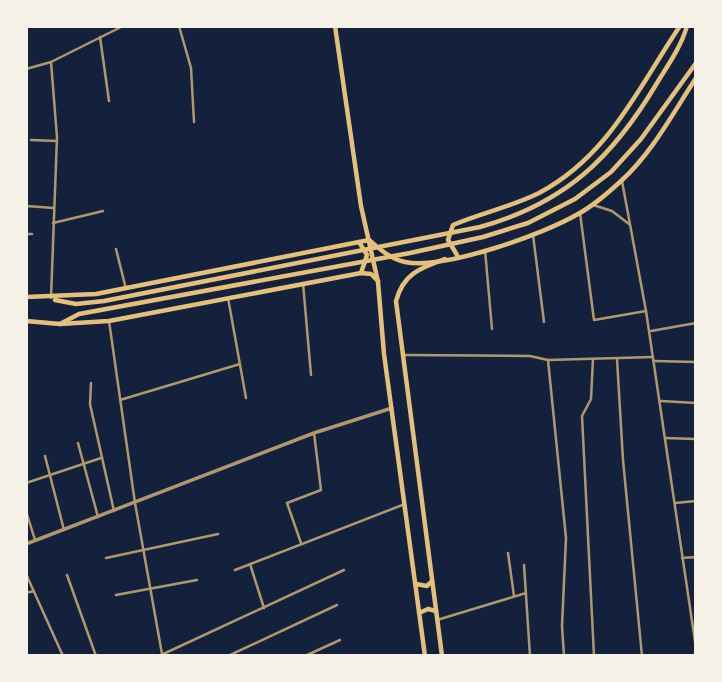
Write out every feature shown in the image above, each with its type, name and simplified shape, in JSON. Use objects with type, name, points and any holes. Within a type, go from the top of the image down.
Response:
[{"type":"main road","points":[[335,26],[346,118],[378,282],[425,656]]},
{"type":"main road","points":[[459,256],[448,244],[453,225],[538,194],[593,154],[627,113],[680,26]]},
{"type":"main road","points":[[51,298],[70,304],[104,301],[480,227],[518,214],[573,184],[614,147],[638,115],[687,26]]},
{"type":"main road","points":[[60,324],[79,314],[410,253],[483,237],[528,223],[575,199],[611,172],[641,139],[696,63]]},
{"type":"main road","points":[[442,656],[396,317],[399,289],[416,269],[533,235],[592,205],[622,180],[653,142],[696,78]]},
{"type":"main road","points":[[26,297],[51,298],[126,289],[369,240]]},
{"type":"main road","points":[[369,240],[384,253],[405,262],[445,259]]},
{"type":"main road","points":[[359,242],[368,255],[360,273]]},
{"type":"main road","points":[[26,321],[60,324],[109,321],[360,273],[371,274],[378,282]]},
{"type":"main road","points":[[416,584],[427,586],[432,580]]},
{"type":"main road","points":[[419,613],[428,609],[436,612]]},
{"type":"street","points":[[26,69],[51,62],[123,26]]},
{"type":"street","points":[[179,26],[191,68],[194,122]]},
{"type":"street","points":[[100,37],[109,102]]},
{"type":"street","points":[[51,62],[57,141],[51,298]]},
{"type":"street","points":[[31,141],[57,141]]},
{"type":"street","points":[[622,180],[646,311],[682,558],[694,620],[696,648]]},
{"type":"street","points":[[592,205],[612,211],[629,224]]},
{"type":"street","points":[[26,206],[54,208]]},
{"type":"street","points":[[53,223],[103,211]]},
{"type":"street","points":[[580,213],[594,320],[646,311]]},
{"type":"street","points":[[26,234],[32,234]]},
{"type":"street","points":[[533,235],[544,322]]},
{"type":"street","points":[[116,250],[126,289]]},
{"type":"street","points":[[485,250],[492,329]]},
{"type":"street","points":[[303,283],[311,375]]},
{"type":"street","points":[[228,298],[246,398]]},
{"type":"street","points":[[109,321],[135,503],[161,655],[344,570]]},
{"type":"street","points":[[649,331],[696,323]]},
{"type":"street","points":[[402,355],[696,362]]},
{"type":"street","points":[[593,359],[591,399],[582,416],[594,656]]},
{"type":"street","points":[[617,359],[623,460],[642,656]]},
{"type":"street","points":[[548,360],[566,538],[562,626],[564,656]]},
{"type":"street","points":[[120,400],[240,364]]},
{"type":"street","points":[[91,383],[89,404],[114,511]]},
{"type":"street","points":[[659,401],[696,403]]},
{"type":"street","points":[[26,544],[314,433],[392,407]]},
{"type":"street","points":[[301,543],[287,503],[321,490],[314,433]]},
{"type":"street","points":[[665,438],[696,439]]},
{"type":"street","points":[[78,443],[98,517]]},
{"type":"street","points":[[45,456],[64,530]]},
{"type":"street","points":[[26,483],[101,458]]},
{"type":"street","points":[[675,503],[696,501]]},
{"type":"street","points":[[235,569],[405,504]]},
{"type":"street","points":[[26,511],[35,540]]},
{"type":"street","points":[[106,558],[218,534]]},
{"type":"street","points":[[508,553],[514,596]]},
{"type":"street","points":[[682,558],[696,557]]},
{"type":"street","points":[[250,564],[264,608]]},
{"type":"street","points":[[524,565],[530,656]]},
{"type":"street","points":[[26,574],[63,656]]},
{"type":"street","points":[[67,575],[96,656]]},
{"type":"street","points":[[116,595],[197,580]]},
{"type":"street","points":[[26,593],[34,591]]},
{"type":"street","points":[[437,620],[526,593]]},
{"type":"street","points":[[228,656],[337,605]]},
{"type":"street","points":[[305,656],[340,639]]}]
